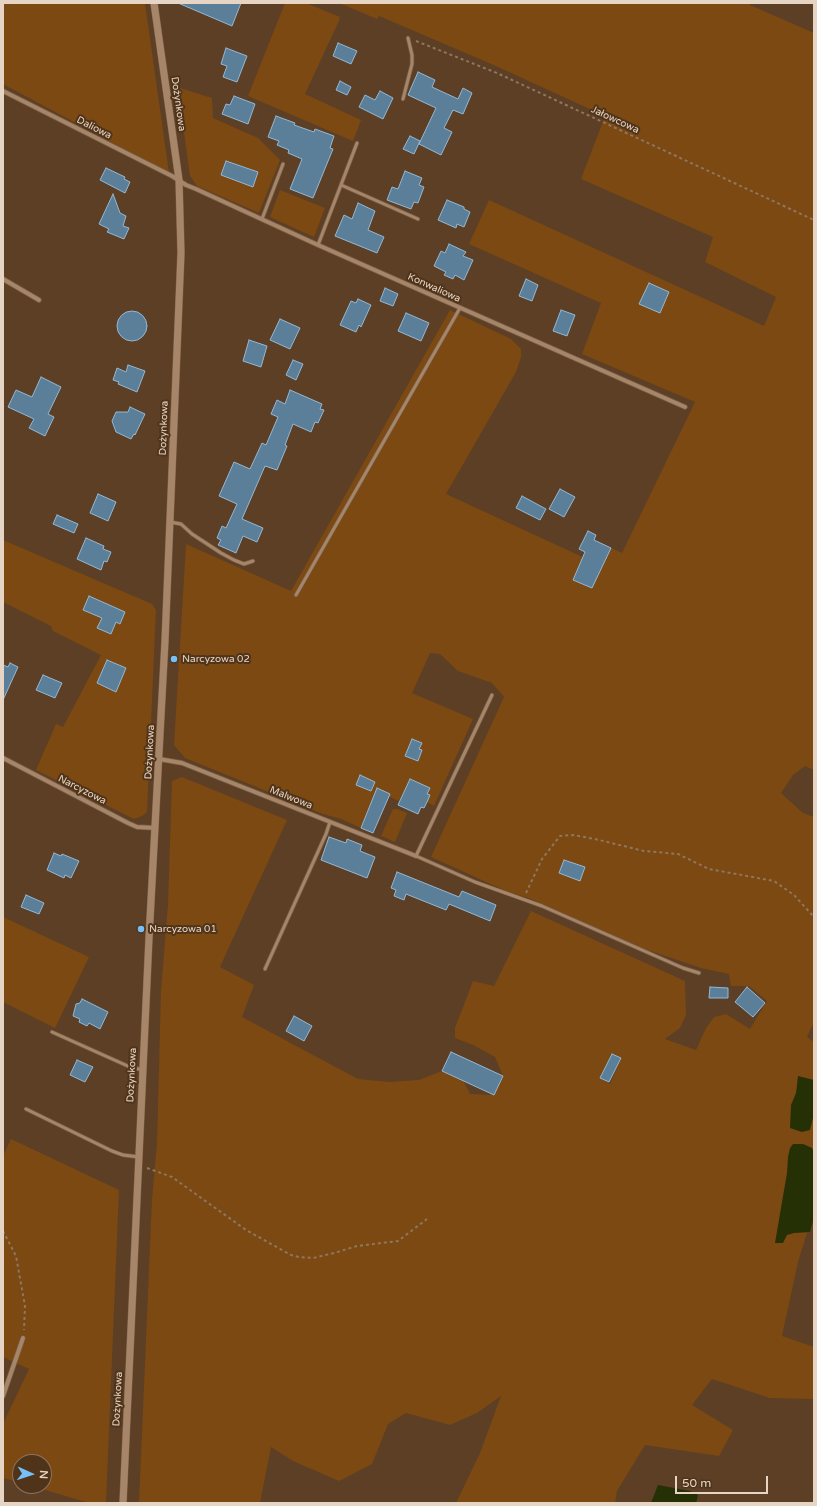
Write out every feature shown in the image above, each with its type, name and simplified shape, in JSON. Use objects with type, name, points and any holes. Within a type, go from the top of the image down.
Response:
[{"type":"street","name":"Dożynkowa","points":[[123,1503],[138,1166],[156,828],[181,253],[179,180],[154,3]]},
{"type":"street","name":"Daliowa","points":[[3,91],[179,180]]},
{"type":"street","name":"Konwaliowa","points":[[179,180],[186,185],[318,245],[685,407]]},
{"type":"street","points":[[3,279],[39,300]]},
{"type":"street","name":"Narcyzowa","points":[[3,758],[128,823],[137,827],[156,828]]},
{"type":"street","name":"Malwowa","points":[[159,759],[182,763],[416,856]]},
{"type":"street","points":[[3,1396],[23,1338]]},
{"type":"lane","points":[[403,99],[412,64],[412,54],[408,38]]},
{"type":"lane","points":[[318,245],[357,143]]},
{"type":"lane","points":[[262,219],[283,164]]},
{"type":"lane","points":[[341,185],[418,218]]},
{"type":"lane","points":[[296,595],[460,308]]},
{"type":"lane","points":[[170,522],[181,524],[192,534],[221,554],[244,564],[253,561]]},
{"type":"lane","points":[[492,695],[416,856],[475,882],[542,906],[683,968],[699,973]]},
{"type":"lane","points":[[265,969],[330,822]]},
{"type":"lane","points":[[52,1032],[130,1067],[143,1070]]},
{"type":"lane","points":[[26,1109],[112,1151],[124,1156],[139,1157]]},
{"type":"path","name":"Jałowcowa","points":[[408,38],[497,73],[814,220]]},
{"type":"path","points":[[523,899],[542,859],[560,836],[573,835],[644,851],[678,854],[709,869],[774,881],[794,895],[814,917]]},
{"type":"path","points":[[138,1166],[172,1177],[246,1230],[290,1255],[299,1257],[313,1258],[357,1246],[398,1241],[427,1219]]},
{"type":"path","points":[[3,1231],[16,1256],[25,1306],[23,1338]]},
{"type":"shaded area","points":[[3,3],[145,3],[169,173],[3,84]]},
{"type":"shaded area","points":[[285,3],[306,3],[340,17],[305,94],[361,120],[353,141],[248,96]]},
{"type":"shaded area","points":[[339,3],[750,3],[750,5],[814,33],[814,770],[805,766],[793,775],[781,793],[803,813],[814,817],[814,1022],[807,1037],[814,1042],[814,1211],[798,1262],[782,1336],[814,1347],[814,1399],[770,1398],[712,1379],[692,1405],[733,1430],[719,1456],[645,1445],[617,1491],[615,1503],[456,1503],[480,1453],[501,1396],[477,1413],[450,1425],[406,1413],[388,1424],[372,1464],[339,1481],[293,1461],[271,1447],[260,1503],[139,1503],[152,1199],[157,1143],[161,991],[168,904],[172,781],[182,777],[287,820],[220,967],[254,985],[242,1017],[358,1079],[390,1082],[419,1080],[442,1071],[462,1078],[470,1094],[494,1095],[503,1076],[495,1057],[473,1045],[455,1038],[455,1028],[473,981],[494,986],[531,911],[685,981],[686,1015],[680,1028],[665,1039],[696,1050],[706,1028],[714,1017],[726,1014],[750,1029],[767,1001],[749,986],[731,986],[729,974],[701,968],[630,944],[531,899],[506,891],[431,857],[504,697],[492,683],[458,671],[440,654],[430,653],[412,693],[473,719],[434,806],[427,802],[427,794],[430,788],[410,779],[399,801],[385,795],[372,801],[361,828],[185,758],[174,745],[186,544],[291,591],[450,310],[511,339],[521,349],[521,357],[516,372],[446,494],[602,566],[611,548],[622,553],[695,402],[582,354],[601,303],[469,244],[489,200],[764,326],[776,297],[705,262],[713,237],[581,179],[605,116],[496,66],[379,16],[377,19]],"holes":[[[611,1054],[621,1058],[622,1056],[610,1084],[600,1078]]]},
{"type":"shaded area","points":[[180,88],[212,98],[213,118],[258,138],[280,160],[259,213],[197,186],[190,176],[178,89]]},
{"type":"shaded area","points":[[280,190],[325,208],[314,237],[270,217]]},
{"type":"shaded area","points":[[3,540],[152,604],[156,610],[147,812],[142,816],[134,819],[36,770],[56,724],[63,727],[101,655],[53,631],[51,626],[3,602]]},
{"type":"shaded area","points":[[393,809],[407,813],[395,842],[381,836]]},
{"type":"shaded area","points":[[3,917],[89,957],[55,1028],[3,1002]]},
{"type":"shaded area","points":[[798,1076],[814,1080],[814,1114],[810,1130],[802,1132],[790,1128],[791,1105],[796,1093]]},
{"type":"shaded area","points":[[11,1139],[119,1190],[106,1503],[89,1503],[52,1492],[52,1454],[12,1454],[12,1480],[3,1478],[3,1424],[29,1369],[3,1357],[3,1156]]},
{"type":"shaded area","points":[[793,1144],[803,1144],[812,1148],[814,1153],[814,1217],[810,1232],[787,1235],[783,1243],[775,1243],[787,1173],[788,1157],[790,1148]]},
{"type":"shaded area","points":[[658,1485],[690,1491],[698,1495],[696,1503],[651,1503]]},
{"type":"building","points":[[178,3],[241,3],[232,26]]},
{"type":"building","points":[[338,43],[357,51],[351,64],[333,56]]},
{"type":"building","points":[[226,48],[247,56],[237,82],[223,77],[227,66],[221,64]]},
{"type":"building","points":[[418,72],[435,80],[432,87],[458,99],[463,88],[472,93],[463,114],[453,110],[444,128],[452,132],[441,155],[419,144],[436,108],[408,95]]},
{"type":"building","points":[[340,81],[351,87],[347,95],[336,90]]},
{"type":"building","points":[[380,91],[393,98],[383,119],[359,107],[365,95],[375,100]]},
{"type":"building","points":[[234,96],[255,104],[248,124],[222,114],[226,104],[230,105]]},
{"type":"building","points":[[276,116],[295,123],[294,125],[314,132],[315,129],[334,136],[330,148],[333,149],[313,198],[290,189],[302,159],[288,153],[289,150],[277,145],[279,141],[268,137]]},
{"type":"building","points":[[410,136],[420,141],[414,154],[403,149]]},
{"type":"building","points":[[226,161],[258,172],[253,187],[221,175]]},
{"type":"building","points":[[106,168],[125,177],[124,179],[130,182],[125,193],[100,180]]},
{"type":"building","points":[[405,171],[422,178],[419,185],[424,187],[418,203],[414,202],[411,209],[387,200],[392,187],[398,189]]},
{"type":"building","points":[[113,194],[120,213],[126,216],[123,226],[129,228],[124,239],[107,232],[109,229],[99,224]]},
{"type":"building","points":[[447,200],[464,207],[464,209],[470,212],[464,227],[457,224],[456,228],[438,220]]},
{"type":"building","points":[[358,203],[375,211],[368,230],[384,237],[377,253],[335,236],[344,215],[352,219]]},
{"type":"building","points":[[449,244],[466,252],[463,256],[473,260],[464,280],[455,275],[453,279],[444,275],[446,272],[434,266],[441,251],[445,253]]},
{"type":"building","points":[[526,279],[538,285],[532,301],[519,296]]},
{"type":"building","points":[[649,283],[669,292],[660,313],[639,304]]},
{"type":"building","points":[[385,288],[398,294],[393,306],[380,301]]},
{"type":"building","points":[[358,299],[371,305],[361,327],[359,325],[356,332],[340,325],[351,301],[356,303]]},
{"type":"building","points":[[561,310],[575,315],[567,336],[553,331]]},
{"type":"building","points":[[132,311],[143,315],[147,326],[143,337],[132,341],[121,337],[117,326],[121,315]]},
{"type":"building","points":[[406,313],[429,323],[421,341],[398,331]]},
{"type":"building","points":[[280,319],[300,328],[290,349],[270,340]]},
{"type":"building","points":[[249,340],[267,346],[261,367],[243,361]]},
{"type":"building","points":[[293,360],[303,364],[296,380],[286,375]]},
{"type":"building","points":[[128,365],[145,371],[137,392],[118,384],[119,382],[113,380],[117,368],[126,372]]},
{"type":"building","points":[[41,377],[61,387],[48,414],[54,417],[45,436],[29,428],[34,419],[8,407],[16,390],[32,397]]},
{"type":"building","points":[[290,390],[322,404],[320,409],[324,410],[318,423],[315,422],[311,432],[293,424],[285,445],[287,446],[277,470],[265,466],[242,519],[263,528],[257,542],[243,536],[236,553],[218,545],[221,540],[217,538],[222,526],[226,528],[237,504],[219,496],[234,462],[250,469],[262,443],[266,445],[278,417],[271,414],[277,400],[285,404]]},
{"type":"building","points":[[130,407],[145,414],[135,435],[134,434],[131,439],[116,432],[112,421],[116,412],[128,412]]},
{"type":"building","points":[[560,489],[575,497],[564,517],[549,509]]},
{"type":"building","points":[[98,494],[116,502],[108,521],[90,513]]},
{"type":"building","points":[[522,496],[546,509],[540,520],[516,508]]},
{"type":"building","points":[[57,515],[78,524],[74,533],[53,524]]},
{"type":"building","points":[[588,531],[596,535],[594,540],[611,548],[592,588],[573,580],[585,552],[579,549]]},
{"type":"building","points":[[86,538],[104,546],[103,549],[111,552],[107,562],[104,561],[101,570],[77,559]]},
{"type":"building","points":[[89,596],[125,612],[120,624],[116,622],[111,634],[97,628],[102,618],[83,610]]},
{"type":"building","points":[[107,660],[126,668],[116,692],[97,683]]},
{"type":"building","points":[[10,663],[18,667],[3,700],[3,665],[8,667]]},
{"type":"building","points":[[43,675],[62,683],[55,698],[36,690]]},
{"type":"building","points":[[412,739],[422,743],[419,749],[422,750],[418,761],[405,756]]},
{"type":"building","points":[[360,775],[375,782],[371,791],[356,785]]},
{"type":"building","points":[[410,779],[430,788],[427,794],[430,795],[427,802],[424,808],[421,807],[418,814],[398,805]]},
{"type":"building","points":[[377,788],[390,794],[373,833],[361,828]]},
{"type":"building","points":[[329,837],[346,843],[347,839],[362,845],[360,851],[375,857],[367,878],[321,860]]},
{"type":"building","points":[[54,853],[61,856],[62,854],[79,861],[71,878],[65,875],[64,878],[47,870]]},
{"type":"building","points":[[564,860],[585,867],[580,881],[559,873]]},
{"type":"building","points":[[397,872],[459,897],[462,891],[496,905],[490,921],[449,904],[446,910],[406,894],[404,900],[394,896],[396,890],[391,888]]},
{"type":"building","points":[[26,895],[44,903],[39,914],[21,907]]},
{"type":"building","points":[[710,987],[728,988],[728,998],[709,998]]},
{"type":"building","points":[[747,987],[765,1003],[753,1017],[735,1002]]},
{"type":"building","points":[[82,999],[108,1012],[100,1029],[89,1023],[87,1026],[79,1022],[80,1019],[73,1016],[76,1004],[80,1003]]},
{"type":"building","points":[[294,1016],[312,1026],[304,1041],[286,1031]]},
{"type":"building","points":[[451,1052],[503,1076],[494,1095],[442,1071]]},
{"type":"building","points":[[612,1054],[621,1058],[609,1082],[600,1078]]},
{"type":"building","points":[[77,1060],[93,1067],[85,1082],[70,1075]]},
{"type":"place","name":"Narcyzowa 02","points":[[174,659]]},
{"type":"place","name":"Narcyzowa 01","points":[[141,929]]}]
